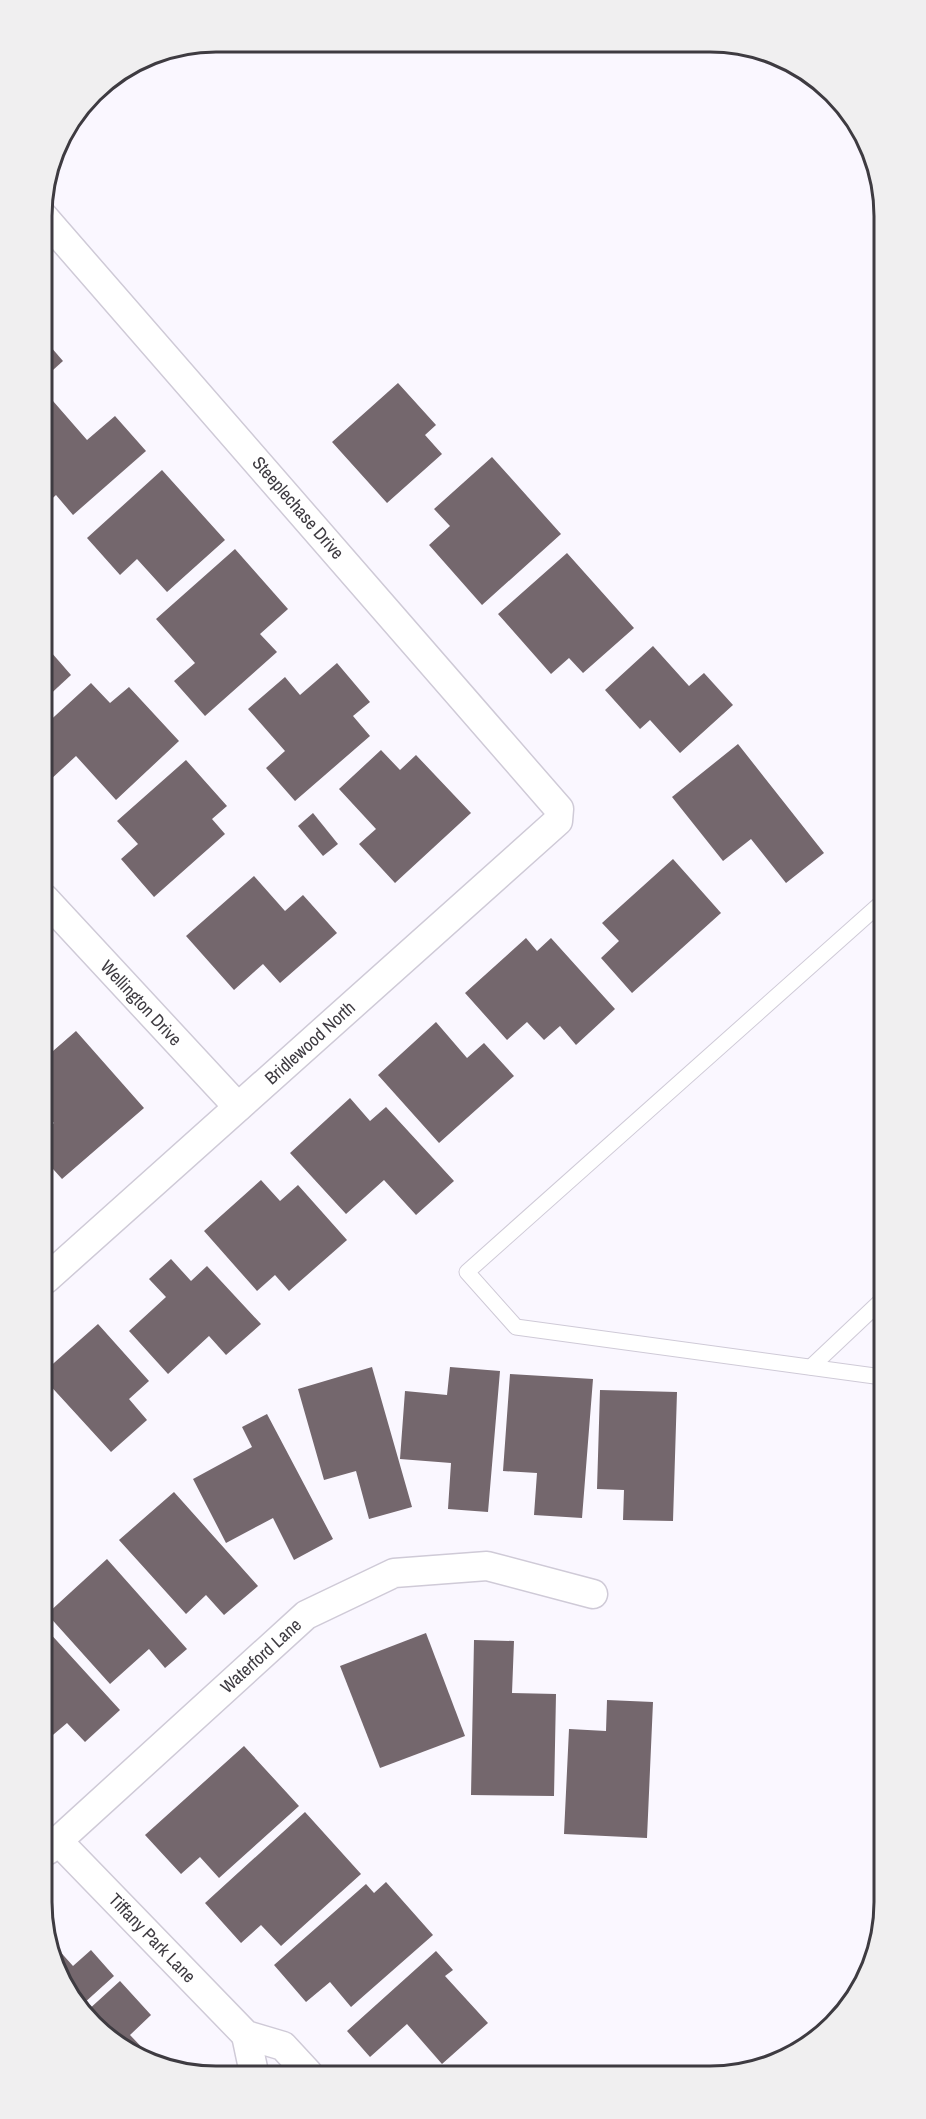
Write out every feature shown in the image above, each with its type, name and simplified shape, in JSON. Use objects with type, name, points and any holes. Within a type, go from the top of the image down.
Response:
[{"type":"street","name":"Steeplechase Drive","points":[[53,229],[553,801]]},
{"type":"street","name":"Bridlewood North","points":[[53,1273],[558,821],[559,809],[553,801]]},
{"type":"street","name":"Wellington Drive","points":[[53,907],[238,1107]]},
{"type":"street","name":"Waterford Lane","points":[[53,1846],[306,1616],[394,1574],[487,1566],[593,1594]]},
{"type":"street","name":"Tiffany Park Lane","points":[[53,1846],[246,2035],[283,2046],[302,2066]]},
{"type":"street","points":[[246,2035],[253,2066]]},
{"type":"lane","points":[[873,1376],[516,1327],[466,1272],[874,910]]},
{"type":"lane","points":[[811,1367],[873,1308]]},
{"type":"building","points":[[53,350],[63,361],[53,370]]},
{"type":"building","points":[[398,383],[436,425],[425,435],[442,454],[387,503],[332,442]]},
{"type":"building","points":[[53,401],[87,440],[115,416],[146,451],[73,515],[56,495],[53,498]]},
{"type":"building","points":[[492,457],[561,534],[482,605],[429,545],[450,526],[434,509]]},
{"type":"building","points":[[162,470],[225,540],[167,592],[137,559],[120,575],[87,538]]},
{"type":"building","points":[[235,549],[288,609],[260,634],[277,652],[205,716],[174,681],[195,663],[156,619]]},
{"type":"building","points":[[567,553],[634,628],[583,673],[569,658],[551,674],[498,614]]},
{"type":"building","points":[[653,646],[689,686],[704,673],[733,705],[680,753],[650,720],[640,729],[605,690]]},
{"type":"building","points":[[53,654],[71,675],[53,692]]},
{"type":"building","points":[[337,663],[370,702],[353,716],[370,736],[295,801],[266,768],[285,751],[248,709],[285,677],[300,695]]},
{"type":"building","points":[[91,683],[110,703],[129,687],[179,741],[116,800],[76,756],[53,777],[53,718]]},
{"type":"building","points":[[738,744],[824,853],[786,883],[751,839],[723,861],[672,797]]},
{"type":"building","points":[[381,750],[400,770],[416,755],[471,813],[395,883],[359,844],[376,829],[339,789]]},
{"type":"building","points":[[186,760],[227,806],[212,819],[225,834],[154,897],[121,859],[138,844],[117,821]]},
{"type":"building","points":[[313,813],[338,844],[323,856],[298,826]]},
{"type":"building","points":[[673,859],[721,913],[632,993],[601,958],[619,941],[602,923]]},
{"type":"building","points":[[254,876],[285,911],[303,895],[337,933],[280,983],[263,964],[234,990],[186,936]]},
{"type":"building","points":[[526,938],[537,951],[551,938],[615,1009],[576,1045],[560,1026],[544,1040],[527,1022],[507,1040],[465,993]]},
{"type":"building","points":[[436,1022],[467,1058],[484,1043],[514,1076],[439,1143],[378,1075]]},
{"type":"building","points":[[76,1031],[144,1108],[62,1179],[53,1169],[53,1051]]},
{"type":"building","points":[[350,1098],[370,1121],[386,1107],[454,1181],[416,1215],[384,1180],[346,1214],[290,1153]]},
{"type":"building","points":[[261,1180],[280,1201],[298,1185],[347,1240],[289,1291],[275,1275],[257,1291],[204,1231]]},
{"type":"building","points":[[171,1259],[191,1281],[207,1266],[261,1324],[226,1355],[209,1336],[168,1374],[129,1331],[166,1297],[149,1279]]},
{"type":"building","points":[[98,1324],[149,1381],[129,1399],[147,1420],[111,1452],[53,1389],[53,1364]]},
{"type":"building","points":[[372,1367],[412,1507],[369,1519],[356,1471],[324,1480],[298,1389]]},
{"type":"building","points":[[450,1367],[500,1371],[488,1512],[448,1509],[451,1463],[400,1459],[405,1391],[447,1395]]},
{"type":"building","points":[[510,1374],[593,1379],[582,1518],[534,1515],[537,1473],[503,1471]]},
{"type":"building","points":[[600,1390],[677,1392],[673,1521],[623,1520],[624,1490],[597,1489]]},
{"type":"building","points":[[267,1414],[333,1539],[294,1560],[273,1518],[226,1543],[193,1479],[252,1447],[242,1427]]},
{"type":"building","points":[[174,1492],[258,1586],[224,1615],[206,1595],[186,1614],[119,1540]]},
{"type":"building","points":[[107,1559],[187,1649],[165,1668],[149,1649],[110,1684],[53,1621],[53,1608]]},
{"type":"building","points":[[426,1633],[465,1736],[380,1768],[340,1666]]},
{"type":"building","points":[[53,1637],[120,1710],[85,1742],[67,1723],[53,1735]]},
{"type":"building","points":[[474,1640],[514,1641],[512,1693],[556,1694],[554,1796],[471,1795]]},
{"type":"building","points":[[607,1700],[653,1702],[647,1838],[564,1834],[569,1729],[606,1731]]},
{"type":"building","points":[[244,1746],[299,1806],[219,1878],[200,1857],[181,1874],[145,1835]]},
{"type":"building","points":[[305,1812],[361,1874],[281,1946],[261,1925],[241,1943],[205,1903]]},
{"type":"building","points":[[386,1882],[433,1935],[351,2007],[330,1982],[306,2002],[274,1965],[366,1884],[374,1893]]},
{"type":"building","points":[[91,1950],[114,1976],[86,2002],[74,1984],[60,1952],[73,1966]]},
{"type":"building","points":[[436,1951],[453,1970],[445,1976],[488,2023],[442,2064],[407,2024],[370,2057],[347,2031]]},
{"type":"building","points":[[120,1981],[151,2015],[130,2035],[145,2050],[108,2026],[91,2007]]}]
